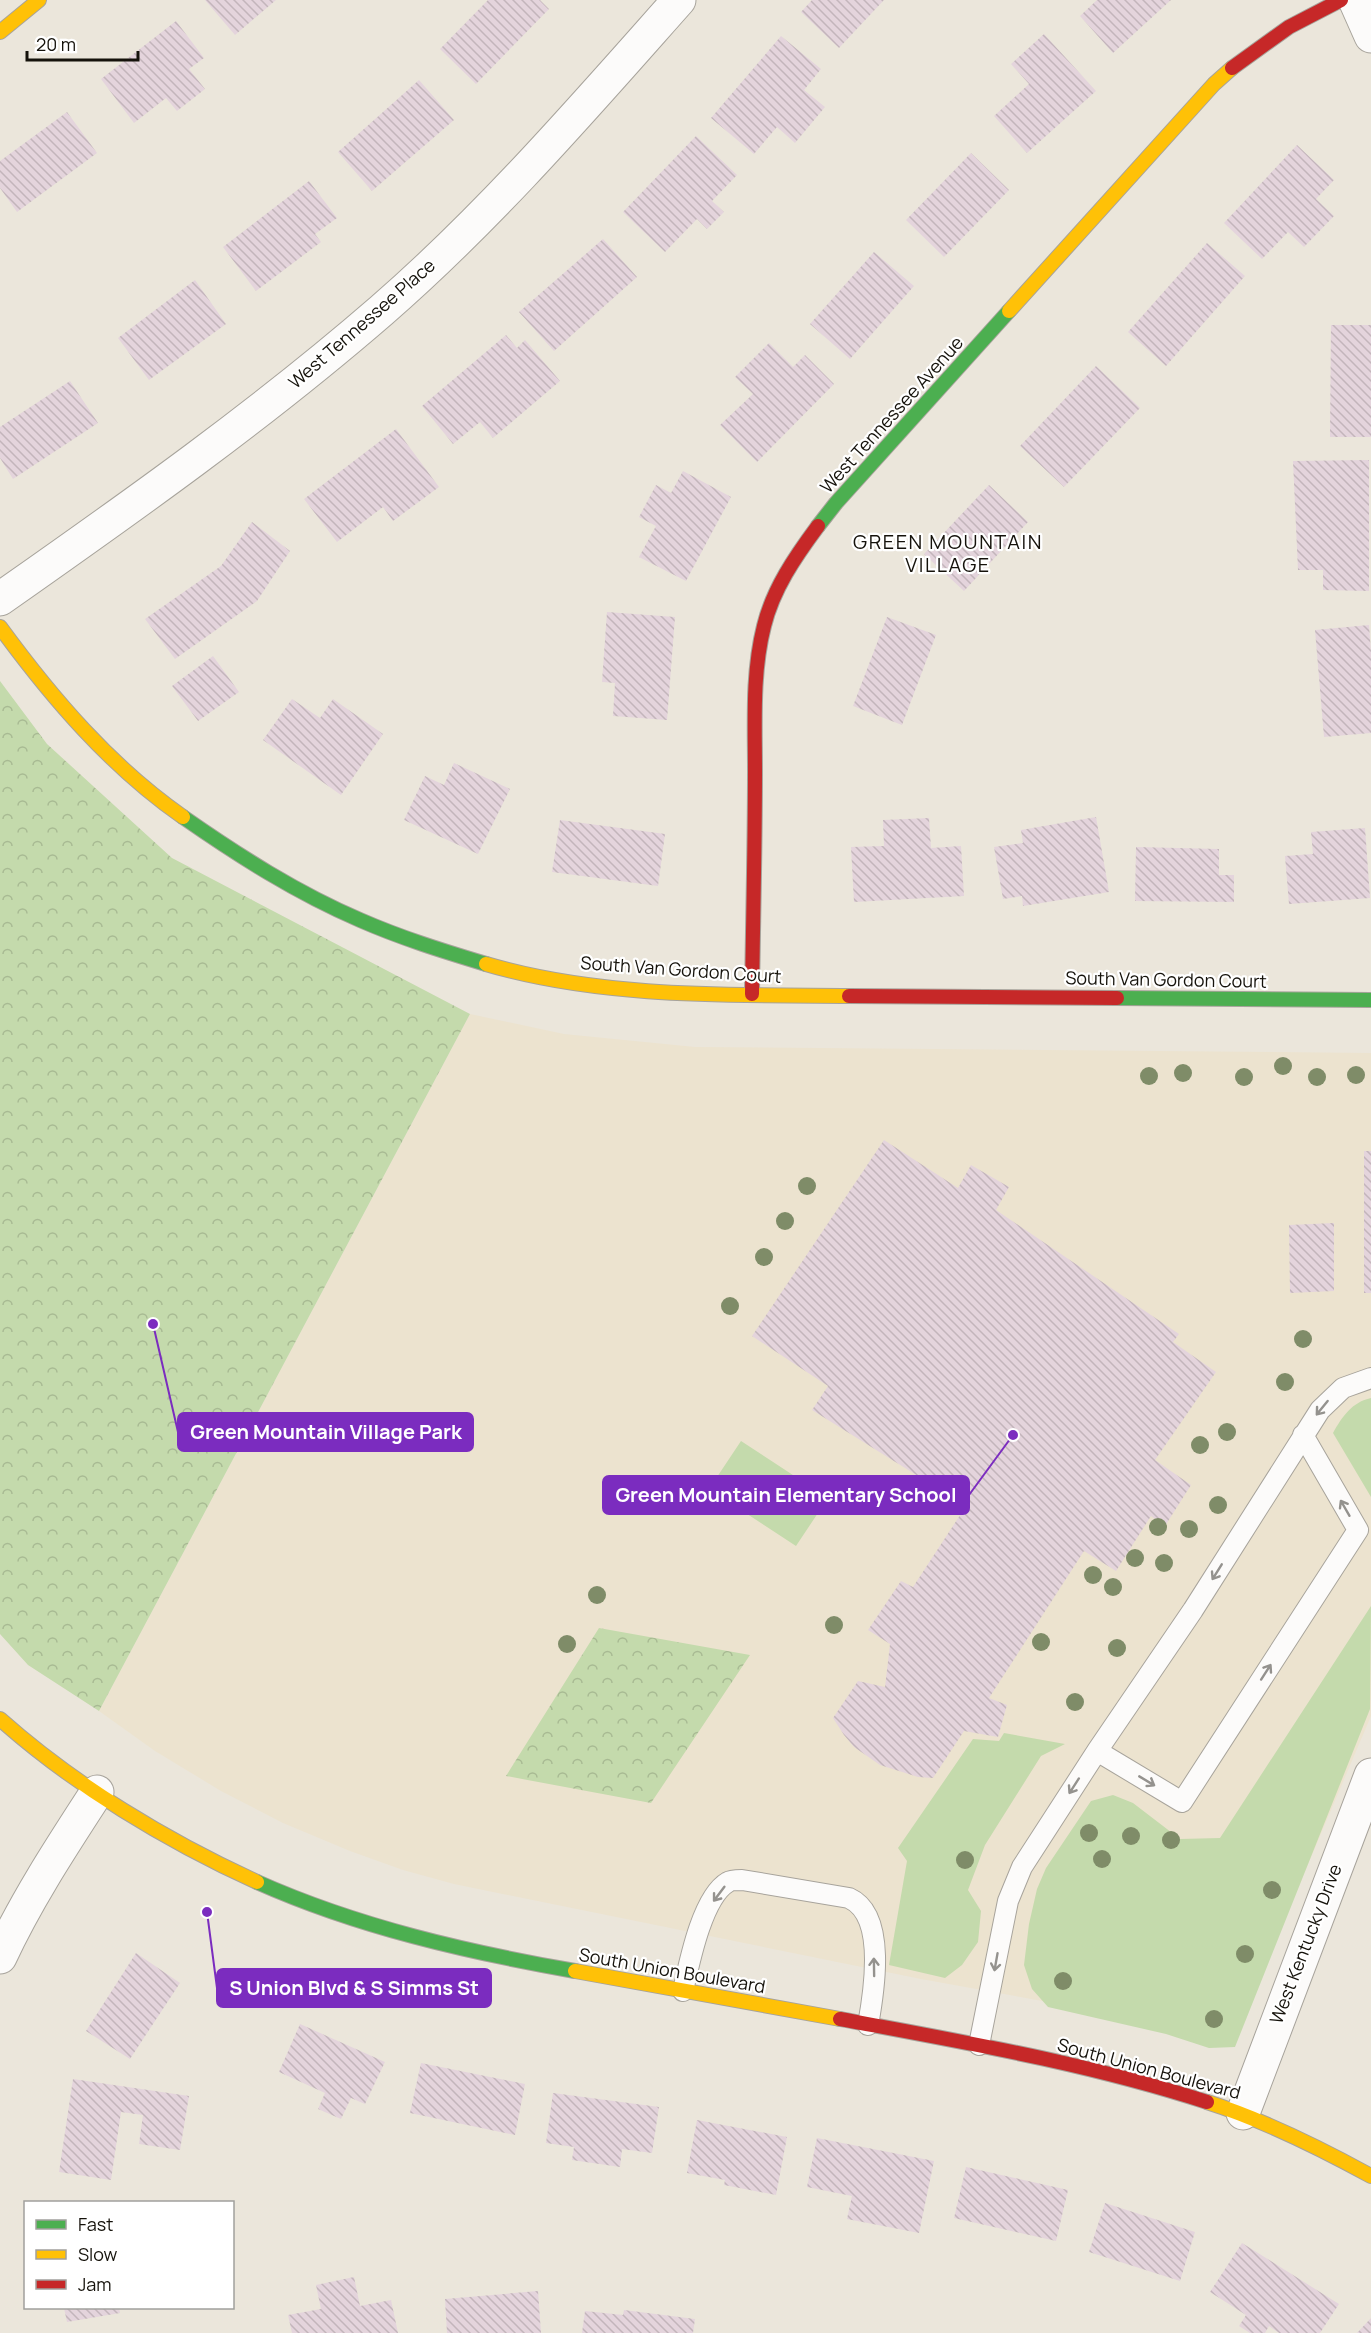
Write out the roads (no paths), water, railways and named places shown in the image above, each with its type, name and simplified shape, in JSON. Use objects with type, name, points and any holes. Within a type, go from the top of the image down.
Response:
[{"type":"street","points":[[0,32],[39,0]]},
{"type":"street","name":"West Tennessee Place","points":[[0,599],[232,433],[384,309],[451,246],[530,166],[679,0]]},
{"type":"street","name":"West Tennessee Avenue","points":[[752,994],[756,699],[761,642],[769,609],[783,578],[803,545],[836,503],[1214,84],[1273,35],[1341,0]]},
{"type":"street","points":[[1354,0],[1371,36]]},
{"type":"street","name":"South Van Gordon Court","points":[[0,627],[71,716],[115,760],[162,801],[215,841],[266,873],[329,906],[400,936],[475,961],[561,980],[637,989],[752,994],[1371,1000]]},
{"type":"street","name":"South Union Boulevard","points":[[0,1719],[52,1760],[133,1816],[224,1865],[291,1896],[339,1914],[533,1965],[979,2045],[1096,2070],[1165,2088],[1243,2113],[1345,2160],[1371,2176]]},
{"type":"street","name":"West Kentucky Drive","points":[[1243,2113],[1371,1775]]},
{"type":"street","points":[[0,1957],[17,1920],[59,1850],[98,1792]]},
{"type":"lane","points":[[979,2045],[1008,1901],[1022,1867],[1097,1750],[1193,1610],[1303,1435],[1330,1398],[1344,1388],[1371,1378]]},
{"type":"lane","points":[[1097,1750],[1182,1802],[1358,1530],[1303,1435]]},
{"type":"lane","points":[[683,1991],[691,1954],[707,1910],[729,1881],[742,1880],[849,1898],[857,1901],[873,1934],[874,1990],[868,2025]]},
{"type":"place","name":"Green Mountain Village Park","points":[[153,1324]]},
{"type":"place","name":"Green Mountain Elementary School","points":[[1013,1435]]},
{"type":"place","name":"S Union Blvd & S Simms St","points":[[207,1912]]},
{"type":"district","name":"GREEN MOUNTAIN VILLAGE","points":[[948,554]]}]
